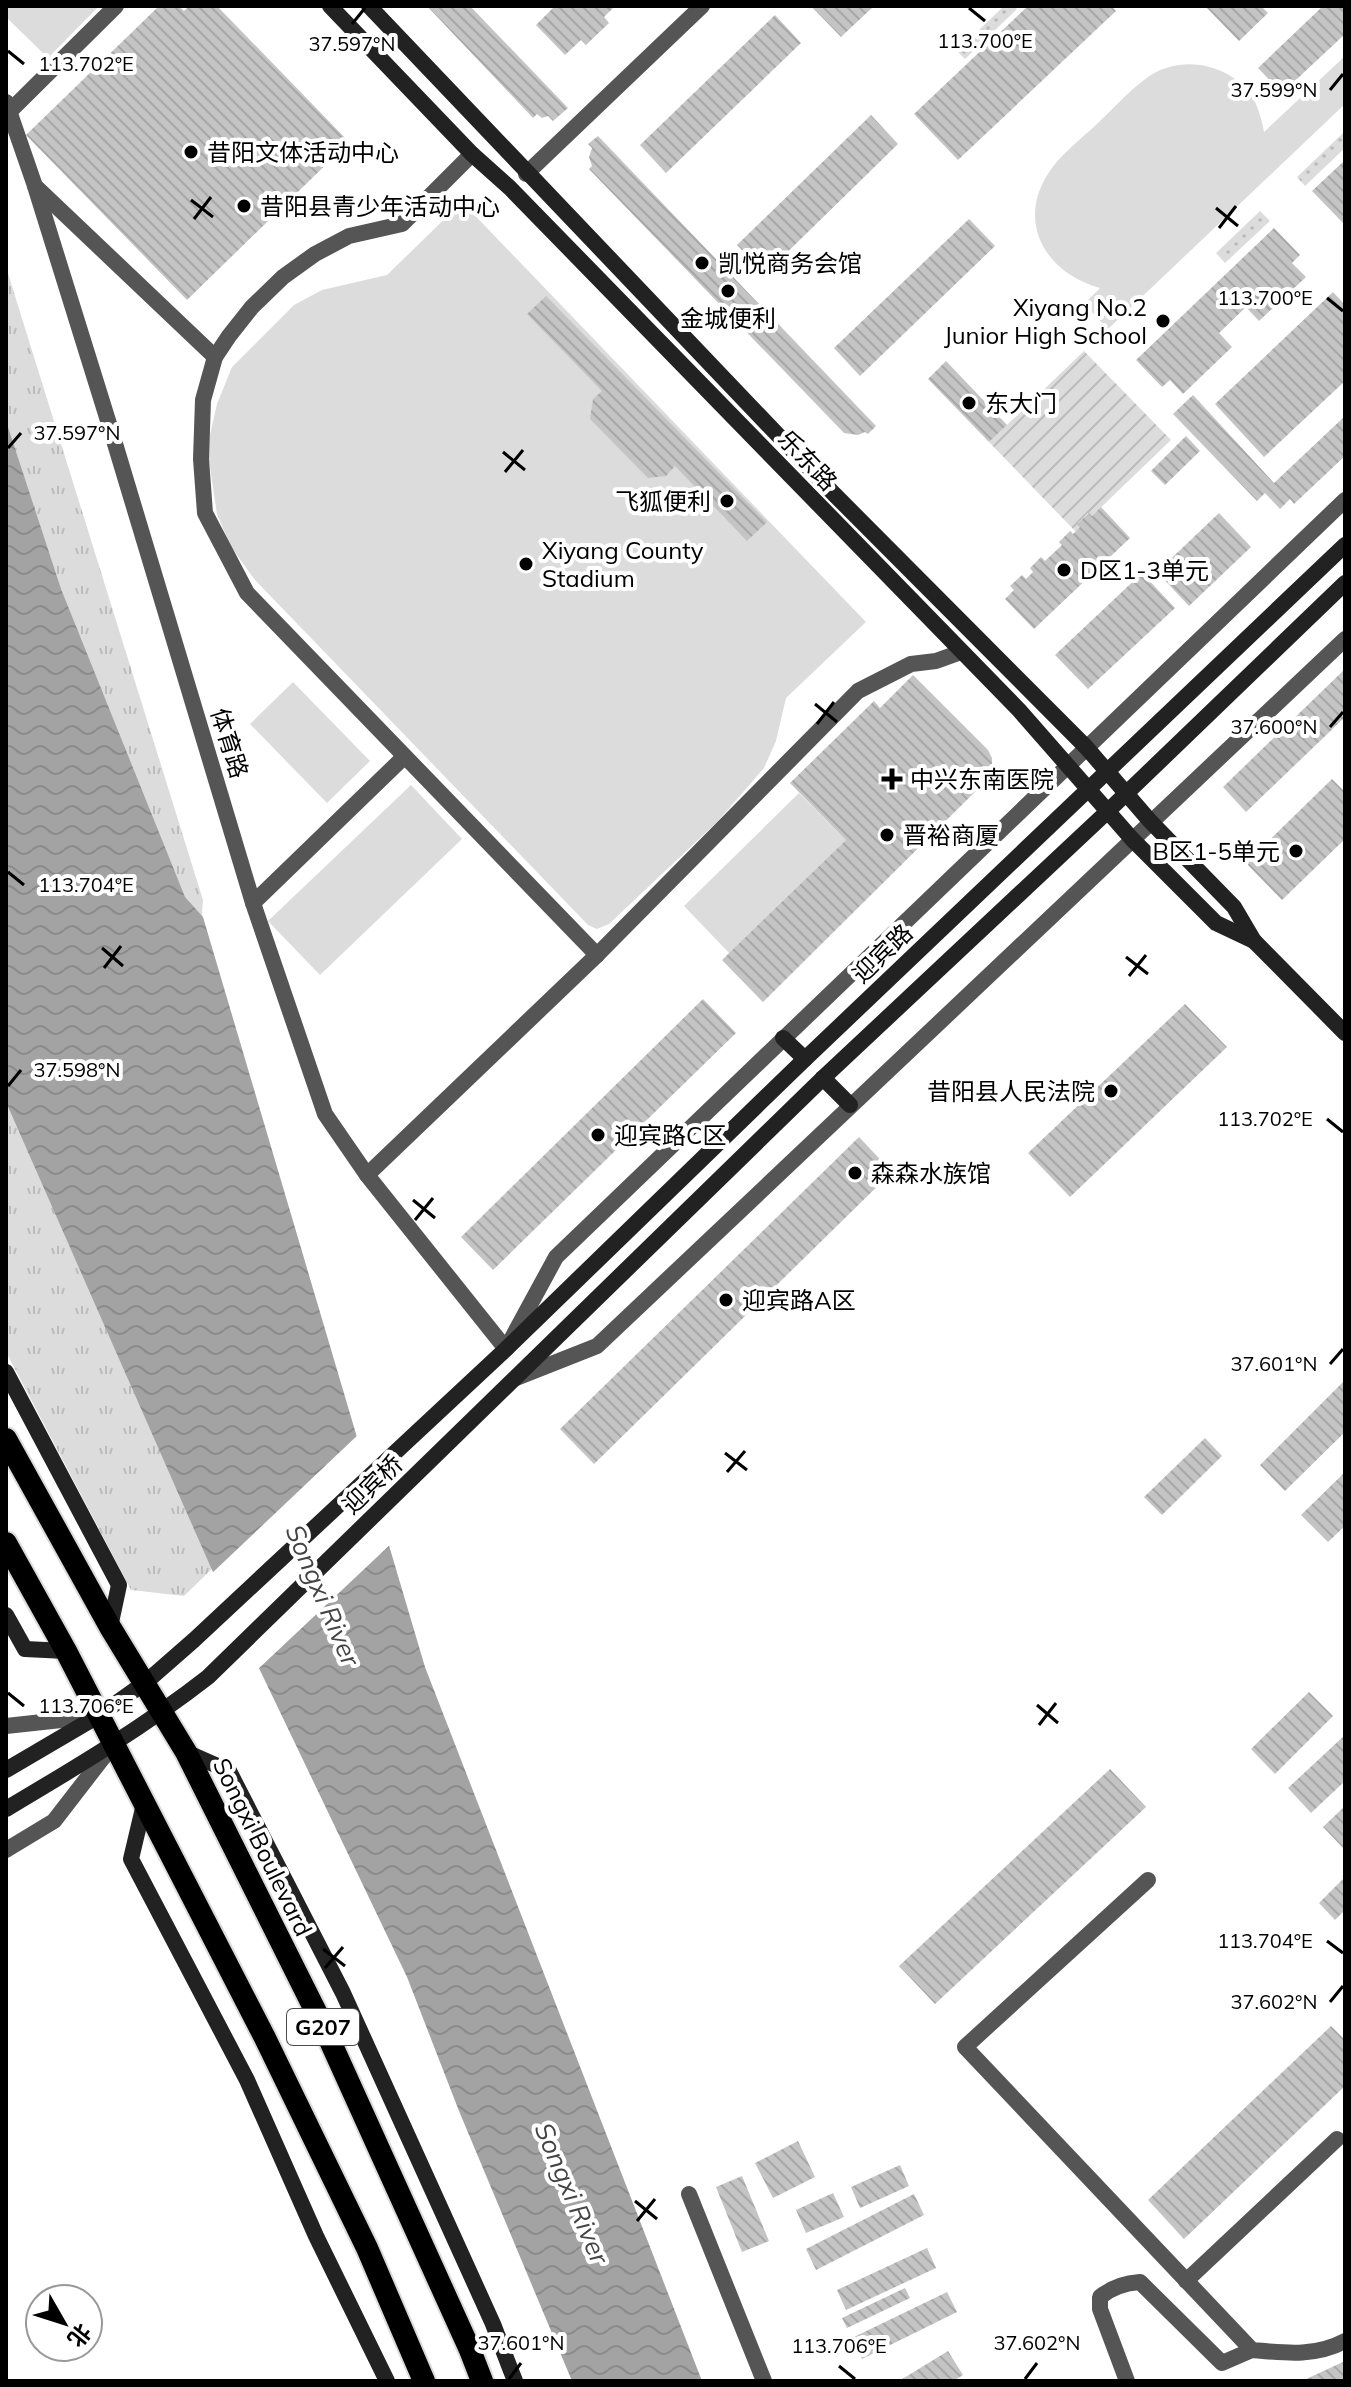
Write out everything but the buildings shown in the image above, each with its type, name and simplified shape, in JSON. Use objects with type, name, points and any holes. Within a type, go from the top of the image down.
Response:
[{"type":"highway","name":"Songxi Boulevard","points":[[6,1439],[110,1627],[186,1752],[326,2032],[482,2381]]},
{"type":"highway","name":"G207","points":[[6,1543],[66,1651],[285,2080],[367,2248],[424,2381]]},
{"type":"main road","name":"乐东路","points":[[330,6],[961,652],[1068,764],[1132,839],[1216,923],[1254,941]]},
{"type":"main road","name":"乐东路","points":[[369,6],[843,504],[1086,747],[1150,821],[1234,907],[1254,941],[1345,1033]]},
{"type":"main road","name":"迎宾路","points":[[454,1396],[1345,545]]},
{"type":"main road","points":[[516,1378],[823,1078],[1345,583]]},
{"type":"main road","points":[[783,1038],[805,1059]]},
{"type":"main road","points":[[823,1078],[850,1105]]},
{"type":"main road","points":[[6,1372],[119,1585],[110,1627]]},
{"type":"main road","name":"迎宾桥","points":[[6,1809],[113,1745],[208,1677],[516,1378]]},
{"type":"main road","name":"迎宾桥","points":[[6,1770],[98,1716],[146,1682],[454,1396]]},
{"type":"main road","points":[[6,1615],[25,1649],[66,1651]]},
{"type":"main road","points":[[186,1752],[229,1771],[343,1993],[493,2324],[515,2381]]},
{"type":"main road","points":[[144,1804],[131,1859],[247,2080],[316,2236],[387,2381]]},
{"type":"street","points":[[7,107],[116,6]]},
{"type":"street","points":[[526,174],[702,6]]},
{"type":"street","name":"体育路","points":[[7,107],[35,186],[253,903],[325,1114],[367,1175],[506,1349]]},
{"type":"street","points":[[472,154],[402,224],[349,236],[315,254],[283,277],[252,307],[215,357],[203,400],[201,459],[205,513],[247,593],[597,955]]},
{"type":"street","points":[[35,186],[215,357]]},
{"type":"street","points":[[506,1349],[556,1257],[1345,500]]},
{"type":"street","points":[[516,1378],[597,1346],[1345,639]]},
{"type":"street","points":[[367,1175],[597,955],[858,691],[911,664],[936,661],[961,652]]},
{"type":"street","points":[[253,903],[404,757]]},
{"type":"street","points":[[6,1726],[98,1716]]},
{"type":"street","points":[[6,1850],[54,1821],[113,1745]]},
{"type":"street","points":[[1148,1880],[965,2047],[1252,2350]]},
{"type":"street","points":[[1186,2281],[1337,2139]]},
{"type":"street","points":[[689,2194],[764,2381]]},
{"type":"street","points":[[1127,2381],[1100,2309],[1100,2297],[1108,2290],[1129,2283],[1140,2282],[1222,2363],[1252,2350],[1298,2354],[1330,2349],[1345,2341]]},
{"type":"green space","points":[[6,6],[99,6],[48,58],[6,17]]},
{"type":"green space","points":[[1004,6],[1017,9],[965,59],[957,51]]},
{"type":"green space","points":[[1345,56],[1345,104],[1108,329],[1084,304],[1100,288],[1066,272],[1043,246],[1037,230],[1035,213],[1038,196],[1057,162],[1137,86],[1164,69],[1192,64],[1206,66],[1233,78],[1253,98],[1264,132]]},
{"type":"green space","points":[[1343,133],[1345,148],[1305,186],[1297,177]]},
{"type":"green space","name":"Xiyang County Stadium","points":[[462,202],[866,622],[786,698],[776,741],[764,768],[717,822],[609,924],[597,929],[588,925],[255,580],[231,547],[217,514],[209,439],[217,404],[232,367],[294,305],[322,290],[387,275]]},
{"type":"green space","points":[[1260,211],[1270,221],[1225,263],[1216,253]]},
{"type":"green space","points":[[6,267],[203,900],[201,925],[178,900],[6,468]]},
{"type":"green space","points":[[1084,351],[1171,440],[1092,516],[1088,513],[1078,523],[1080,527],[1076,532],[989,442]]},
{"type":"green space","points":[[293,682],[370,761],[327,803],[250,724]]},
{"type":"green space","points":[[411,785],[462,839],[320,975],[268,921]]},
{"type":"green space","points":[[799,793],[846,840],[730,954],[684,906]]},
{"type":"green space","points":[[6,1089],[215,1566],[184,1596],[131,1590],[6,1352]]},
{"type":"water","name":"Songxi River","points":[[6,421],[61,589],[185,897],[203,917],[425,1667],[702,2381],[572,2381],[459,2111],[407,1977],[212,1570],[6,1102]]},
{"type":"pier","points":[[361,1432],[393,1542],[256,1671],[210,1575]]},
{"type":"place","name":"昔阳文体活动中心","points":[[191,152]]},
{"type":"place","name":"昔阳县青少年活动中心","points":[[244,206]]},
{"type":"place","name":"凯悦商务会馆","points":[[702,263]]},
{"type":"place","name":"金城便利","points":[[728,291]]},
{"type":"place","name":"Xiyang No.2 Junior High School","points":[[1163,321]]},
{"type":"place","name":"东大门","points":[[969,403]]},
{"type":"place","name":"飞狐便利","points":[[727,501]]},
{"type":"place","name":"Xiyang County Stadium","points":[[526,564]]},
{"type":"place","name":"D区1-3单元","points":[[1064,570]]},
{"type":"place","name":"中兴东南医院","points":[[892,779]]},
{"type":"place","name":"晋裕商厦","points":[[887,835]]},
{"type":"place","name":"B区1-5单元","points":[[1296,851]]},
{"type":"place","name":"昔阳县人民法院","points":[[1111,1091]]},
{"type":"place","name":"迎宾路C区","points":[[598,1135]]},
{"type":"place","name":"森森水族馆","points":[[855,1173]]},
{"type":"place","name":"迎宾路A区","points":[[726,1300]]}]
